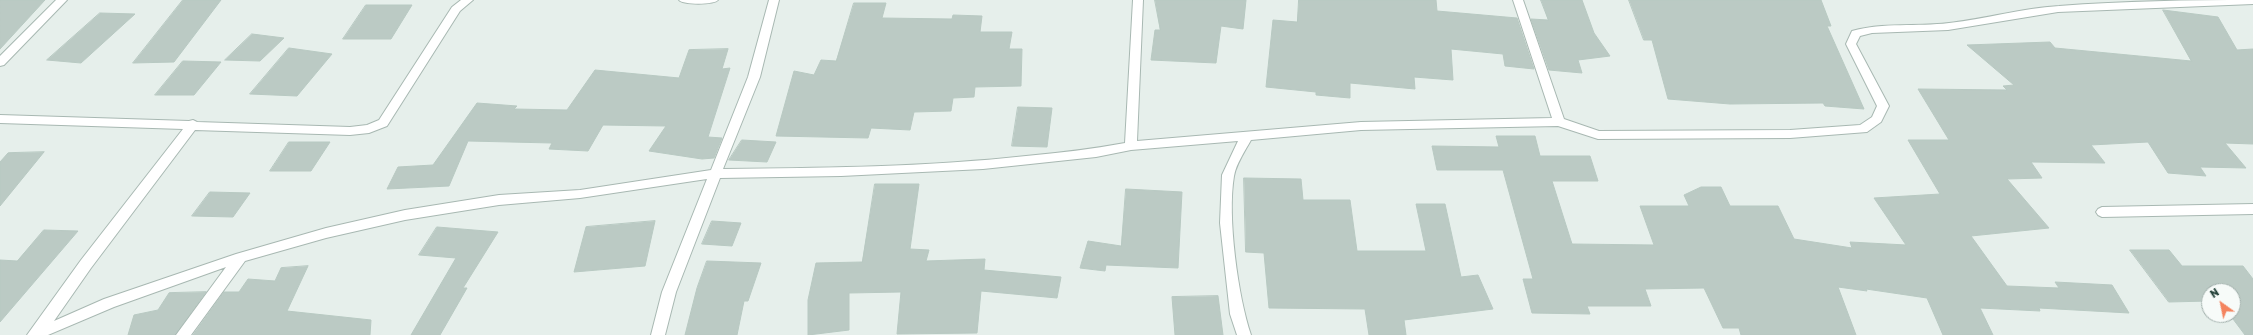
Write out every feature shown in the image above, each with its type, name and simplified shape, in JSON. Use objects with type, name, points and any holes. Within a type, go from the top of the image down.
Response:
[{"type":"street","points":[[0,62],[62,0]]},
{"type":"street","points":[[0,119],[194,124],[302,130],[369,129],[383,123],[456,9],[468,0]]},
{"type":"street","points":[[684,0],[713,0]]},
{"type":"street","points":[[658,335],[669,292],[714,174],[754,77],[774,0]]},
{"type":"street","points":[[1131,146],[1138,0]]},
{"type":"street","points":[[1518,0],[1559,122]]},
{"type":"street","points":[[35,335],[109,303],[241,257],[326,233],[405,216],[499,200],[580,194],[714,174],[841,172],[984,165],[1096,153],[1131,146],[1361,126],[1559,122],[1598,134],[1790,134],[1863,129],[1877,119],[1883,106],[1851,44],[1856,33],[1872,30],[1948,27],[2058,9],[2253,1]]},
{"type":"street","points":[[35,335],[86,264],[194,124]]},
{"type":"street","points":[[1244,335],[1237,314],[1226,223],[1228,175],[1247,135]]},
{"type":"street","points":[[2102,212],[2253,209]]},
{"type":"street","points":[[184,335],[241,257]]},
{"type":"building","points":[[0,0],[45,0],[0,49]]},
{"type":"building","points":[[183,0],[221,0],[174,62],[133,63]]},
{"type":"building","points":[[1155,0],[1246,0],[1243,29],[1221,26],[1216,63],[1151,60],[1155,30],[1160,30]]},
{"type":"building","points":[[1299,0],[1436,0],[1437,11],[1517,18],[1534,69],[1505,66],[1503,54],[1451,49],[1453,80],[1414,77],[1415,89],[1350,83],[1350,98],[1316,95],[1316,92],[1266,87],[1273,20],[1297,22]]},
{"type":"building","points":[[1541,0],[1582,0],[1594,33],[1610,56],[1578,60],[1582,73],[1549,70],[1531,19],[1548,20]]},
{"type":"building","points":[[1629,0],[1821,0],[1831,26],[1827,26],[1864,109],[1825,106],[1823,103],[1730,104],[1668,99],[1652,40],[1644,40]]},
{"type":"building","points":[[854,3],[886,3],[882,18],[952,19],[953,15],[982,16],[980,32],[1012,32],[1009,49],[1022,49],[1021,86],[975,87],[974,97],[953,98],[951,111],[914,112],[910,130],[871,128],[868,138],[776,136],[794,71],[814,75],[821,60],[836,61]]},
{"type":"building","points":[[366,5],[412,5],[391,39],[343,39]]},
{"type":"building","points":[[2163,10],[2218,17],[2237,50],[2253,49],[2253,144],[2225,143],[2246,168],[2200,167],[2206,176],[2168,173],[2148,142],[2091,145],[2105,163],[2031,162],[2042,178],[2007,179],[2049,228],[1971,236],[2007,286],[2059,288],[2055,282],[2112,285],[2129,313],[2039,308],[2040,311],[1980,308],[1993,335],[1943,335],[1927,298],[1866,289],[1867,291],[1838,287],[1856,335],[1741,335],[1739,328],[1723,328],[1704,288],[1645,289],[1651,306],[1587,306],[1590,314],[1532,313],[1523,279],[1533,279],[1503,170],[1437,170],[1432,146],[1499,147],[1496,136],[1535,136],[1540,156],[1590,156],[1598,181],[1552,181],[1572,244],[1654,245],[1640,206],[1689,206],[1684,195],[1701,187],[1721,187],[1730,206],[1778,206],[1794,239],[1852,248],[1850,242],[1906,245],[1874,198],[1940,194],[1908,140],[1949,140],[1918,89],[2007,90],[2003,86],[2014,85],[1967,45],[2050,42],[2055,48],[2191,61]]},
{"type":"building","points":[[100,13],[135,14],[81,63],[47,60]]},
{"type":"building","points":[[252,34],[284,38],[260,61],[225,60]]},
{"type":"building","points":[[289,48],[332,54],[297,96],[250,94]]},
{"type":"building","points":[[728,49],[722,69],[730,68],[708,137],[722,138],[714,158],[702,159],[649,151],[666,126],[603,125],[588,151],[549,149],[552,143],[468,141],[449,186],[387,189],[398,167],[433,165],[477,103],[517,106],[514,109],[567,110],[595,70],[679,78],[689,50]]},
{"type":"building","points":[[183,61],[221,62],[194,95],[155,95]]},
{"type":"building","points":[[1018,107],[1052,108],[1047,147],[1012,146]]},
{"type":"building","points":[[742,140],[776,142],[767,162],[729,160]]},
{"type":"building","points":[[289,142],[330,142],[311,171],[270,171]]},
{"type":"building","points":[[44,152],[0,206],[0,162],[8,153]]},
{"type":"building","points":[[1244,178],[1301,179],[1303,200],[1350,200],[1357,251],[1426,251],[1416,204],[1445,204],[1461,277],[1478,275],[1493,309],[1404,320],[1406,335],[1369,335],[1365,309],[1269,308],[1264,253],[1246,252]]},
{"type":"building","points":[[875,184],[919,184],[910,249],[929,250],[926,261],[985,259],[984,270],[1061,277],[1057,298],[981,291],[977,333],[897,334],[901,292],[849,293],[849,330],[808,335],[808,300],[816,263],[862,262]]},
{"type":"building","points":[[1126,189],[1182,192],[1178,268],[1106,265],[1105,271],[1080,268],[1088,241],[1121,246]]},
{"type":"building","points":[[210,192],[250,193],[233,217],[192,216]]},
{"type":"building","points":[[655,221],[645,266],[574,272],[586,227]]},
{"type":"building","points":[[712,221],[741,223],[732,246],[702,244]]},
{"type":"building","points":[[437,227],[498,232],[463,288],[467,288],[440,335],[411,335],[456,258],[419,255]]},
{"type":"building","points":[[44,230],[78,231],[0,322],[0,260],[17,261]]},
{"type":"building","points":[[2130,250],[2169,250],[2182,266],[2243,266],[2253,279],[2253,335],[2245,335],[2236,323],[2241,323],[2241,283],[2201,283],[2201,301],[2169,302]]},
{"type":"building","points":[[707,261],[761,263],[748,301],[744,301],[737,335],[685,335],[697,288]]},
{"type":"building","points":[[308,266],[287,311],[371,320],[370,335],[193,335],[224,292],[239,292],[248,279],[275,281],[281,268]]},
{"type":"building","points":[[206,292],[175,335],[128,335],[134,315],[158,310],[169,293]]},
{"type":"building","points":[[1218,296],[1223,335],[1175,335],[1172,297]]}]
